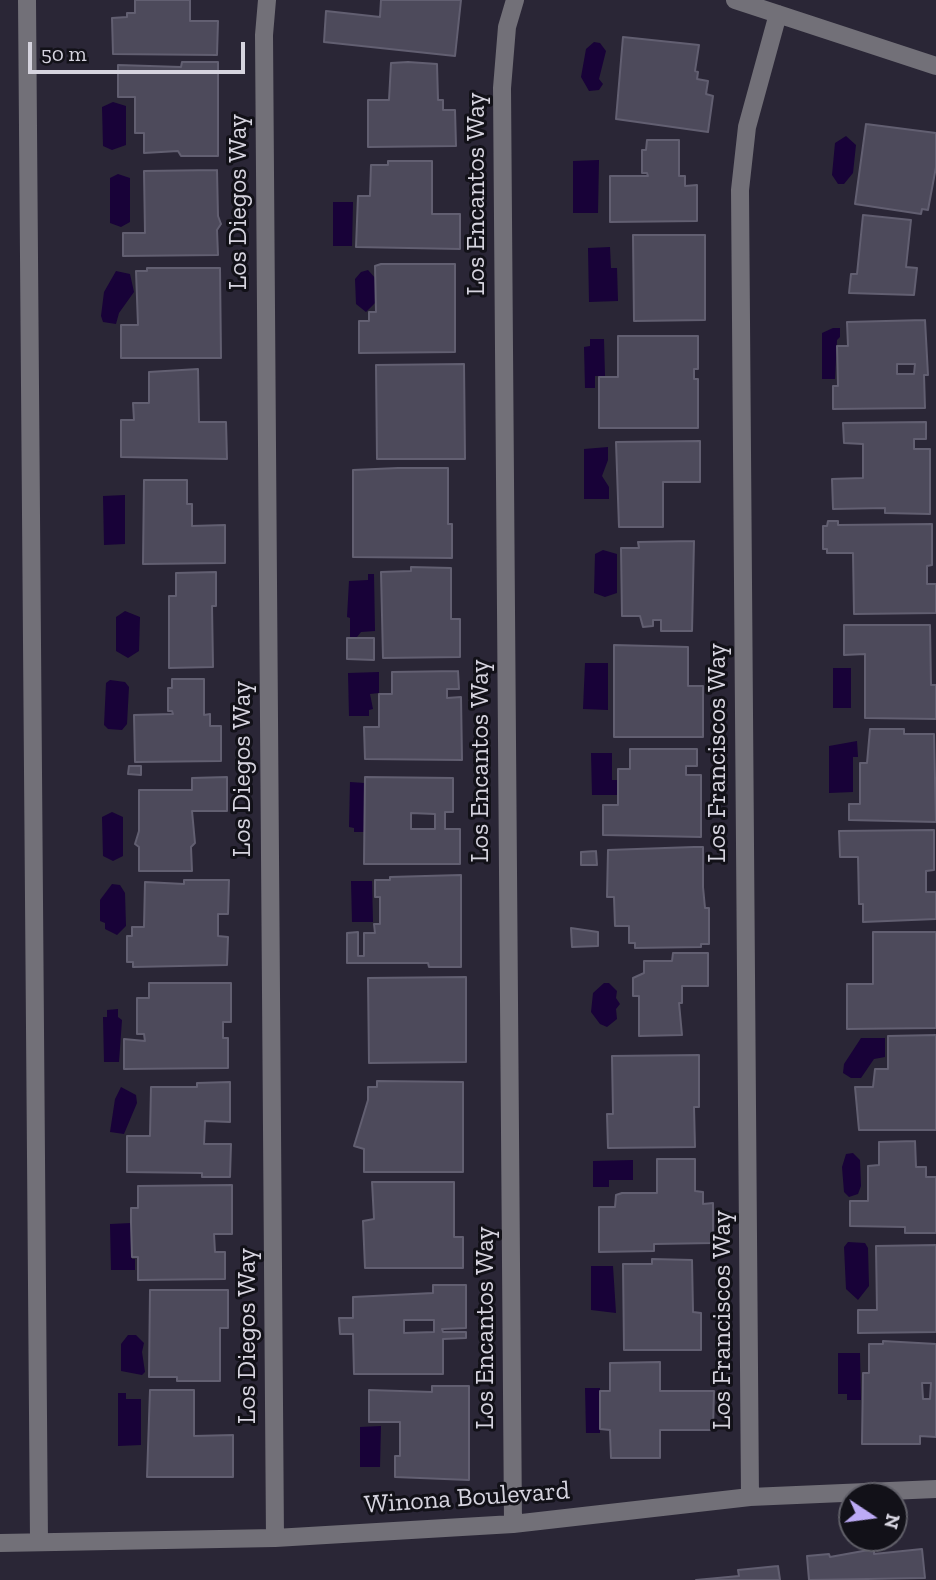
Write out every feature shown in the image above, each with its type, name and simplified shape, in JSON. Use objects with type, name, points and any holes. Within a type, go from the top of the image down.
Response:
[{"type":"street","points":[[27,0],[39,1542]]},
{"type":"street","name":"Los Diegos Way","points":[[267,0],[264,34],[275,1538]]},
{"type":"street","name":"Los Encantos Way","points":[[513,1524],[502,88],[507,27],[515,0]]},
{"type":"street","points":[[735,0],[936,66]]},
{"type":"street","name":"Los Franciscos Way","points":[[750,1497],[740,190],[747,127],[778,13]]},
{"type":"street","name":"Winona Boulevard","points":[[0,1543],[275,1538],[513,1524],[750,1497],[936,1489]]},
{"type":"shaded area","points":[[594,42],[600,43],[606,51],[599,79],[603,84],[599,90],[589,91],[581,77],[586,49]]},
{"type":"shaded area","points":[[113,102],[126,106],[126,145],[112,150],[103,146],[102,107]]},
{"type":"shaded area","points":[[846,136],[856,145],[853,173],[844,184],[838,184],[832,175],[835,143]]},
{"type":"shaded area","points":[[599,160],[598,213],[573,213],[573,161]]},
{"type":"shaded area","points":[[118,174],[130,178],[130,222],[121,227],[110,223],[110,178]]},
{"type":"shaded area","points":[[333,202],[353,202],[352,246],[333,246]]},
{"type":"shaded area","points":[[610,247],[611,268],[617,268],[618,301],[589,302],[588,248]]},
{"type":"shaded area","points":[[368,270],[376,279],[376,302],[366,312],[356,304],[355,279],[361,272]]},
{"type":"shaded area","points":[[116,271],[130,274],[134,292],[119,313],[116,324],[103,322],[101,316],[104,292]]},
{"type":"shaded area","points":[[840,328],[835,379],[822,379],[822,333]]},
{"type":"shaded area","points":[[590,339],[604,339],[605,376],[595,376],[595,388],[585,388],[584,347],[590,346]]},
{"type":"shaded area","points":[[608,447],[608,460],[602,476],[609,487],[609,499],[584,499],[584,449]]},
{"type":"shaded area","points":[[125,495],[125,544],[104,545],[103,496]]},
{"type":"shaded area","points":[[603,550],[617,554],[617,593],[605,597],[594,593],[595,554]]},
{"type":"shaded area","points":[[368,574],[374,574],[375,631],[361,632],[357,637],[350,637],[350,618],[347,617],[349,581],[368,580]]},
{"type":"shaded area","points":[[125,611],[140,617],[139,651],[128,658],[116,651],[116,617]]},
{"type":"shaded area","points":[[585,663],[608,663],[608,710],[583,709]]},
{"type":"shaded area","points":[[833,668],[851,668],[851,708],[833,708]]},
{"type":"shaded area","points":[[379,672],[379,693],[370,694],[373,709],[369,710],[369,716],[349,716],[348,673]]},
{"type":"shaded area","points":[[110,680],[125,682],[129,687],[127,724],[122,730],[108,729],[104,725],[106,683]]},
{"type":"shaded area","points":[[857,741],[858,757],[853,757],[853,792],[829,793],[829,746]]},
{"type":"shaded area","points":[[591,753],[612,753],[612,780],[618,780],[618,795],[592,795]]},
{"type":"shaded area","points":[[350,782],[365,783],[365,832],[354,832],[354,828],[349,827]]},
{"type":"shaded area","points":[[112,812],[123,817],[123,856],[113,861],[103,856],[102,817]]},
{"type":"shaded area","points":[[351,881],[372,881],[373,922],[352,922]]},
{"type":"shaded area","points":[[112,884],[120,885],[125,893],[126,926],[117,935],[105,929],[105,923],[100,921],[100,900]]},
{"type":"shaded area","points":[[604,983],[609,983],[617,991],[616,998],[620,1004],[616,1009],[617,1019],[607,1027],[600,1024],[591,1012],[593,993]]},
{"type":"shaded area","points":[[118,1009],[118,1017],[122,1020],[119,1062],[104,1062],[103,1017],[107,1017],[107,1010]]},
{"type":"shaded area","points":[[861,1038],[885,1038],[885,1057],[874,1059],[861,1078],[851,1078],[843,1073],[844,1064]]},
{"type":"shaded area","points":[[121,1087],[136,1095],[137,1103],[124,1134],[110,1132],[115,1099]]},
{"type":"shaded area","points":[[853,1153],[860,1160],[861,1186],[858,1194],[849,1197],[844,1192],[842,1167],[846,1154]]},
{"type":"shaded area","points":[[633,1160],[633,1180],[609,1180],[609,1187],[593,1187],[593,1161]]},
{"type":"shaded area","points":[[131,1223],[135,1270],[111,1270],[110,1224]]},
{"type":"shaded area","points":[[848,1242],[865,1243],[868,1248],[869,1286],[858,1300],[846,1289],[844,1247]]},
{"type":"shaded area","points":[[591,1266],[613,1266],[616,1313],[591,1310]]},
{"type":"shaded area","points":[[128,1335],[136,1335],[144,1343],[142,1352],[145,1372],[142,1375],[121,1371],[121,1344]]},
{"type":"shaded area","points":[[838,1353],[860,1353],[861,1400],[847,1400],[847,1394],[838,1394]]},
{"type":"shaded area","points":[[585,1388],[600,1388],[600,1433],[586,1433]]},
{"type":"shaded area","points":[[118,1393],[126,1393],[126,1399],[141,1399],[141,1445],[118,1446]]},
{"type":"shaded area","points":[[381,1426],[380,1467],[360,1467],[360,1427]]},
{"type":"building","points":[[135,0],[190,0],[190,21],[218,21],[217,55],[113,54],[112,18],[127,17],[127,13],[135,13]]},
{"type":"building","points":[[381,0],[461,0],[455,56],[324,42],[326,11],[380,17]]},
{"type":"building","points":[[623,37],[699,45],[695,71],[698,72],[697,79],[708,81],[706,94],[713,96],[708,132],[616,119]]},
{"type":"building","points":[[182,62],[218,62],[218,156],[181,156],[178,151],[144,153],[144,133],[135,133],[135,97],[118,97],[118,65],[181,67]]},
{"type":"building","points":[[391,63],[437,64],[438,100],[443,100],[443,110],[455,110],[456,146],[368,147],[368,100],[389,100]]},
{"type":"building","points":[[866,124],[936,133],[936,167],[928,210],[922,209],[921,214],[855,204]]},
{"type":"building","points":[[647,140],[679,140],[679,176],[685,176],[685,186],[697,185],[697,221],[610,222],[610,176],[648,176],[647,173],[642,173],[642,150],[646,150]]},
{"type":"building","points":[[388,161],[432,161],[432,214],[460,214],[460,249],[356,247],[358,196],[370,196],[371,165],[388,165]]},
{"type":"building","points":[[217,170],[218,216],[221,224],[217,230],[218,255],[123,256],[123,233],[145,233],[144,171]]},
{"type":"building","points":[[863,215],[911,220],[906,267],[917,268],[914,295],[849,293],[851,274],[857,274]]},
{"type":"building","points":[[633,235],[705,235],[705,320],[634,321]]},
{"type":"building","points":[[455,264],[455,352],[359,353],[359,321],[369,321],[369,312],[376,312],[375,266]]},
{"type":"building","points":[[147,268],[220,268],[221,358],[121,358],[121,325],[138,325],[136,271],[147,271]]},
{"type":"building","points":[[925,320],[928,375],[924,375],[925,408],[833,409],[833,386],[838,386],[837,346],[848,346],[847,322]],"holes":[[[897,364],[915,364],[914,374],[897,374]]]},
{"type":"building","points":[[618,336],[698,336],[698,369],[694,369],[694,379],[698,379],[698,428],[599,428],[599,377],[618,377]]},
{"type":"building","points":[[464,364],[465,459],[377,459],[376,365]]},
{"type":"building","points":[[198,369],[199,422],[226,422],[227,459],[121,457],[121,420],[134,420],[133,403],[149,403],[149,372]]},
{"type":"building","points":[[926,422],[926,439],[914,439],[914,449],[930,449],[930,514],[885,513],[885,508],[833,509],[832,479],[863,478],[863,444],[844,443],[843,423]]},
{"type":"building","points":[[700,441],[700,482],[663,482],[663,527],[619,527],[616,442]]},
{"type":"building","points":[[448,468],[448,524],[452,524],[452,558],[353,557],[353,470]]},
{"type":"building","points":[[144,480],[187,480],[187,504],[192,504],[192,526],[225,525],[225,563],[143,564]]},
{"type":"building","points":[[828,521],[838,521],[838,525],[932,524],[932,565],[927,566],[927,584],[936,584],[936,613],[854,614],[853,553],[827,553],[827,549],[823,549],[823,526],[827,526]]},
{"type":"building","points":[[694,541],[692,631],[661,631],[661,620],[653,620],[653,626],[643,627],[640,616],[622,616],[621,548],[639,548],[638,542]]},
{"type":"building","points":[[411,567],[451,568],[451,619],[460,619],[460,657],[383,658],[381,572],[411,571]]},
{"type":"building","points":[[216,572],[216,606],[212,606],[213,667],[169,668],[169,596],[176,596],[176,573]]},
{"type":"building","points":[[844,625],[930,625],[931,685],[936,685],[936,719],[865,718],[865,654],[844,655]]},
{"type":"building","points":[[347,638],[374,638],[374,660],[347,659]]},
{"type":"building","points":[[614,645],[688,647],[688,686],[703,686],[703,737],[614,737]]},
{"type":"building","points":[[458,671],[459,689],[447,689],[447,698],[461,697],[462,760],[365,759],[364,727],[379,727],[379,694],[392,694],[392,672]]},
{"type":"building","points":[[172,679],[204,679],[204,715],[210,714],[210,726],[221,726],[221,761],[135,762],[134,715],[173,714],[168,711],[168,688],[172,688]]},
{"type":"building","points":[[870,729],[904,729],[904,734],[934,734],[936,822],[849,820],[849,804],[860,804],[860,763],[867,763]]},
{"type":"building","points":[[630,749],[697,749],[697,766],[686,766],[686,775],[701,775],[701,837],[603,835],[603,805],[618,805],[618,769],[630,769]]},
{"type":"building","points":[[129,766],[141,766],[141,775],[128,774]]},
{"type":"building","points":[[227,777],[227,811],[192,811],[195,843],[191,847],[192,871],[139,871],[139,847],[135,844],[139,831],[139,790],[192,790],[192,778]]},
{"type":"building","points":[[365,777],[453,778],[453,812],[445,812],[445,829],[460,829],[460,864],[364,864]],"holes":[[[411,813],[435,814],[435,829],[411,829]]]},
{"type":"building","points":[[934,830],[934,870],[926,871],[926,892],[936,892],[936,919],[863,922],[863,904],[859,904],[858,857],[840,857],[839,831]]},
{"type":"building","points":[[703,847],[703,887],[705,908],[709,908],[709,944],[701,944],[701,947],[635,948],[635,943],[629,943],[629,926],[615,926],[614,897],[607,897],[608,850]]},
{"type":"building","points":[[596,851],[597,865],[581,865],[581,852]]},
{"type":"building","points":[[461,875],[461,967],[429,967],[428,963],[347,963],[347,933],[358,932],[358,956],[364,956],[364,933],[375,933],[374,924],[380,924],[380,897],[375,897],[375,880],[390,880],[390,877]]},
{"type":"building","points":[[184,880],[229,880],[228,914],[218,914],[218,936],[228,937],[227,965],[133,967],[133,962],[127,962],[127,936],[132,936],[132,927],[144,927],[145,882],[184,884]]},
{"type":"building","points":[[571,928],[598,932],[598,946],[572,947]]},
{"type":"building","points":[[873,932],[936,932],[936,1028],[847,1029],[847,984],[873,984]]},
{"type":"building","points":[[673,953],[708,953],[708,986],[682,986],[682,1003],[679,1003],[682,1035],[639,1036],[639,996],[633,996],[633,978],[644,973],[644,961],[672,961]]},
{"type":"building","points":[[466,977],[466,1062],[369,1063],[368,978]]},
{"type":"building","points":[[149,983],[231,983],[231,1022],[223,1022],[223,1038],[228,1038],[228,1068],[124,1069],[124,1039],[145,1041],[144,1034],[137,1034],[137,998],[149,998]]},
{"type":"building","points":[[936,1035],[936,1130],[859,1130],[855,1087],[873,1087],[875,1069],[888,1069],[888,1036]]},
{"type":"building","points":[[699,1055],[699,1107],[694,1107],[695,1147],[608,1148],[607,1114],[613,1114],[612,1056]]},
{"type":"building","points":[[377,1081],[463,1082],[463,1172],[364,1172],[364,1149],[354,1146],[368,1100],[368,1087],[377,1087]]},
{"type":"building","points":[[230,1082],[230,1122],[205,1121],[204,1144],[231,1144],[230,1177],[202,1177],[202,1173],[127,1172],[127,1136],[150,1136],[151,1087],[197,1087],[197,1083]]},
{"type":"building","points":[[915,1141],[916,1167],[926,1167],[926,1177],[936,1177],[936,1233],[905,1233],[905,1227],[850,1226],[850,1201],[868,1201],[868,1166],[879,1165],[879,1142]]},
{"type":"building","points":[[657,1159],[695,1159],[695,1191],[703,1192],[703,1204],[713,1203],[713,1243],[654,1244],[654,1251],[599,1252],[599,1207],[615,1207],[616,1195],[622,1193],[657,1193]]},
{"type":"building","points":[[372,1182],[454,1182],[454,1237],[463,1237],[463,1268],[365,1268],[363,1221],[374,1219]]},
{"type":"building","points":[[232,1185],[232,1234],[214,1234],[215,1252],[225,1252],[225,1279],[138,1280],[138,1257],[132,1257],[131,1208],[138,1208],[138,1186]]},
{"type":"building","points":[[936,1245],[936,1332],[858,1333],[858,1310],[877,1310],[876,1246]]},
{"type":"building","points":[[652,1259],[692,1260],[693,1312],[701,1313],[701,1350],[624,1350],[623,1264],[652,1264]]},
{"type":"building","points":[[433,1285],[466,1285],[466,1328],[442,1329],[443,1332],[466,1332],[466,1338],[443,1339],[443,1374],[354,1374],[353,1334],[340,1334],[339,1318],[353,1318],[353,1297],[433,1293]],"holes":[[[404,1320],[434,1320],[434,1332],[404,1333]]]},
{"type":"building","points":[[150,1290],[228,1290],[228,1328],[220,1328],[220,1381],[177,1381],[177,1377],[149,1377]]},
{"type":"building","points":[[883,1341],[936,1344],[936,1437],[920,1436],[920,1444],[862,1444],[863,1373],[869,1373],[869,1344],[883,1344]],"holes":[[[922,1383],[931,1383],[930,1399],[923,1399]]]},
{"type":"building","points":[[660,1362],[660,1391],[714,1391],[713,1430],[660,1430],[660,1458],[611,1458],[610,1430],[600,1429],[600,1391],[610,1391],[610,1363]]},
{"type":"building","points":[[432,1386],[469,1386],[469,1480],[395,1477],[395,1456],[400,1456],[400,1422],[369,1422],[369,1390],[432,1392]]},
{"type":"building","points":[[150,1390],[194,1390],[194,1436],[233,1435],[233,1477],[147,1477]]},
{"type":"building","points":[[922,1549],[925,1578],[809,1580],[807,1556],[829,1554],[830,1557],[858,1552],[874,1554]]},
{"type":"building","points":[[778,1566],[780,1580],[696,1580],[739,1576],[738,1570]]}]
